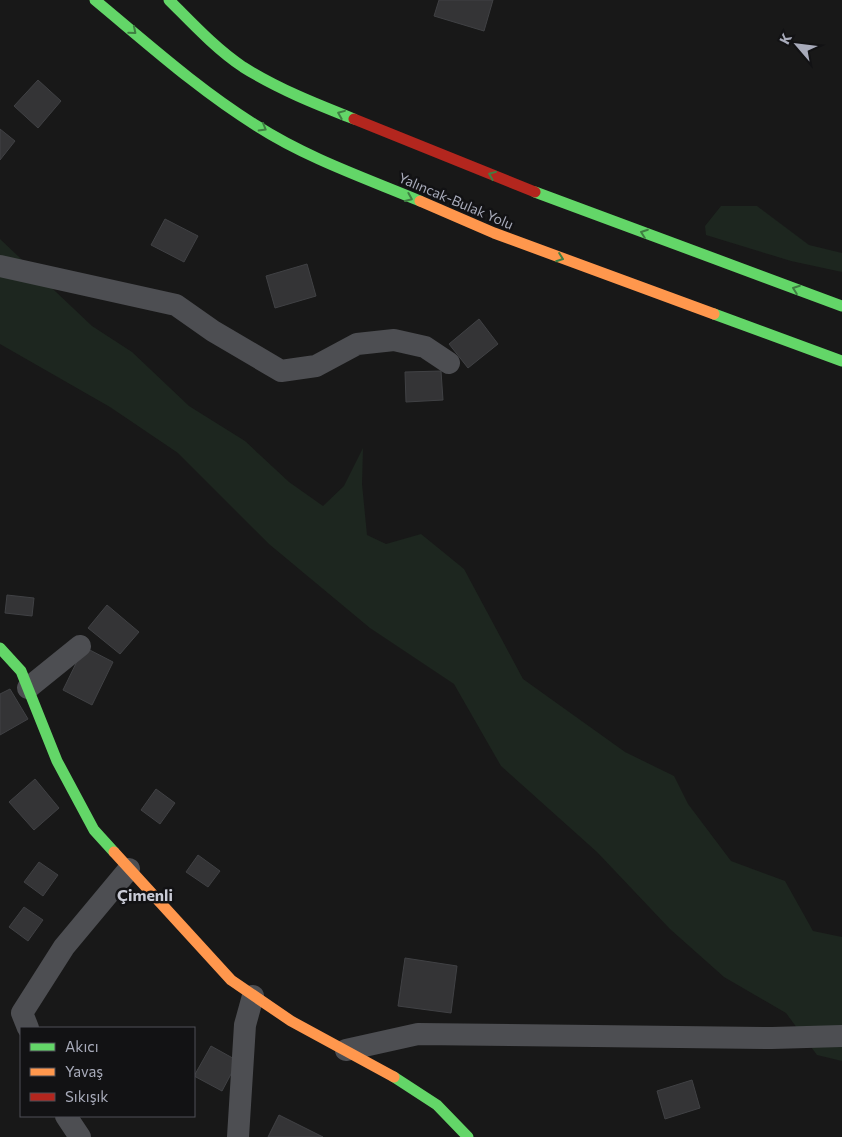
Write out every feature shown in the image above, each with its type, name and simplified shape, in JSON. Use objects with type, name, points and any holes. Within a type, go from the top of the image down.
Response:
[{"type":"main road","name":"Yalıncak-Bulak Yolu","points":[[95,0],[194,82],[258,126],[323,160],[494,234],[842,361]]},
{"type":"main road","points":[[169,0],[199,30],[242,66],[300,98],[547,197],[842,306]]},
{"type":"main road","points":[[0,648],[21,671],[56,761],[94,830],[231,980],[291,1022],[378,1068],[437,1105],[468,1137]]},
{"type":"street","points":[[0,266],[176,305],[213,331],[281,371],[316,366],[358,344],[394,340],[425,347],[449,363]]},
{"type":"street","points":[[28,688],[80,646]]},
{"type":"street","points":[[28,1027],[22,1013],[64,947],[129,869]]},
{"type":"street","points":[[238,1137],[245,1025],[253,996]]},
{"type":"street","points":[[346,1050],[418,1034],[772,1038],[842,1036]]},
{"type":"street","points":[[67,1117],[80,1137]]},
{"type":"shaded area","points":[[721,206],[757,206],[809,245],[842,253],[842,272],[791,261],[706,235],[705,226]]},
{"type":"shaded area","points":[[0,239],[92,326],[132,352],[189,406],[245,441],[289,482],[323,506],[344,486],[363,448],[362,484],[367,535],[386,544],[421,534],[464,569],[523,679],[625,752],[674,776],[688,804],[731,861],[785,881],[813,931],[842,937],[842,1061],[817,1055],[786,1013],[724,977],[670,929],[597,852],[501,766],[454,684],[370,628],[269,544],[178,453],[110,407],[0,344]]},
{"type":"building","points":[[439,0],[493,0],[484,31],[434,16]]},
{"type":"building","points":[[38,80],[61,101],[38,128],[14,106]]},
{"type":"building","points":[[0,129],[15,141],[0,160]]},
{"type":"building","points":[[165,219],[198,236],[184,262],[151,245]]},
{"type":"building","points":[[307,264],[316,296],[275,308],[266,276]]},
{"type":"building","points":[[479,319],[498,344],[468,368],[449,344]]},
{"type":"building","points":[[441,371],[443,400],[406,402],[405,372]]},
{"type":"building","points":[[7,595],[34,598],[32,616],[5,613]]},
{"type":"building","points":[[107,605],[139,632],[120,654],[88,628]]},
{"type":"building","points":[[84,647],[113,662],[92,705],[63,690]]},
{"type":"building","points":[[10,689],[28,719],[0,735],[0,694]]},
{"type":"building","points":[[35,779],[59,808],[34,830],[9,802]]},
{"type":"building","points":[[156,789],[175,803],[160,824],[141,810]]},
{"type":"building","points":[[198,855],[220,871],[208,887],[186,872]]},
{"type":"building","points":[[39,862],[58,875],[43,896],[24,882]]},
{"type":"building","points":[[24,907],[43,920],[28,941],[9,927]]},
{"type":"building","points":[[405,958],[457,966],[451,1013],[398,1006]]},
{"type":"building","points":[[211,1046],[238,1061],[222,1091],[195,1077]]},
{"type":"building","points":[[692,1080],[700,1108],[665,1119],[657,1091]]},
{"type":"building","points":[[279,1115],[323,1137],[268,1137]]},
{"type":"traffic: fast","points":[[95,0],[194,82],[257,126],[316,158],[420,201]]},
{"type":"traffic: fast","points":[[169,0],[195,27],[243,67],[283,89],[354,119]]},
{"type":"traffic: fast","points":[[535,192],[842,306]]},
{"type":"traffic: fast","points":[[714,314],[842,361]]},
{"type":"traffic: fast","points":[[0,648],[21,671],[57,761],[94,830],[114,852]]},
{"type":"traffic: fast","points":[[394,1077],[437,1105],[468,1137]]},
{"type":"traffic: slow","points":[[420,201],[494,233],[714,314]]},
{"type":"traffic: slow","points":[[114,852],[231,980],[291,1021],[394,1077]]},
{"type":"traffic: jam","points":[[354,119],[535,192]]},
{"type":"district","name":"Çimenli","points":[[145,895]]}]
